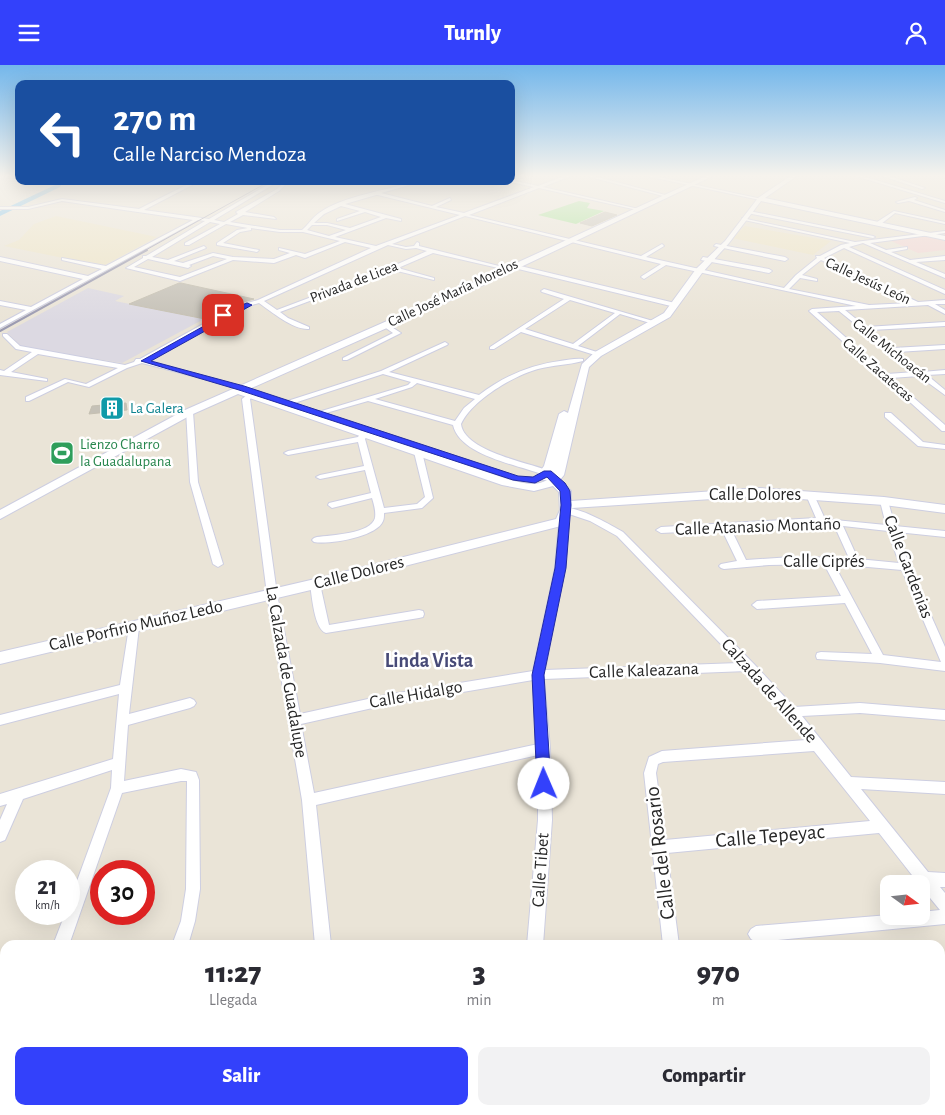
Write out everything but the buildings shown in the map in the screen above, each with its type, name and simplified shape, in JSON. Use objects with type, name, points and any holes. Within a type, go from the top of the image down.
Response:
[{"type":"street","points":[[0,326],[188,224]]},
{"type":"street","points":[[204,224],[128,267],[180,279],[233,259]]},
{"type":"street","points":[[187,243],[222,224]]},
{"type":"street","points":[[232,224],[303,231],[376,248]]},
{"type":"street","points":[[303,231],[314,224],[327,224],[350,229]]},
{"type":"street","points":[[330,237],[364,224]]},
{"type":"street","points":[[29,399],[67,380],[87,386],[124,367],[139,362],[249,305],[376,248],[440,224]]},
{"type":"street","points":[[501,224],[641,258],[868,307]]},
{"type":"street","name":"Calle José María Morelos","points":[[0,515],[189,412],[243,392],[604,224]]},
{"type":"street","points":[[139,362],[319,413],[364,434],[467,466],[513,484],[530,487],[547,479],[585,366],[595,352],[656,323],[696,270],[740,224]]},
{"type":"street","points":[[767,224],[855,243]]},
{"type":"street","points":[[808,224],[881,239]]},
{"type":"street","points":[[884,224],[929,234]]},
{"type":"street","points":[[255,227],[239,231],[219,244],[257,251]]},
{"type":"street","points":[[786,289],[818,257],[843,246],[881,239],[945,234]]},
{"type":"street","points":[[400,239],[417,243],[416,247]]},
{"type":"street","points":[[168,262],[204,247],[173,241]]},
{"type":"street","points":[[282,249],[305,256],[345,241]]},
{"type":"street","points":[[863,242],[945,276]]},
{"type":"street","points":[[388,244],[406,248],[416,247],[572,279],[671,305]]},
{"type":"street","points":[[641,258],[662,245]]},
{"type":"street","points":[[719,246],[785,259]]},
{"type":"street","points":[[843,246],[945,291]]},
{"type":"street","points":[[885,251],[905,249]]},
{"type":"street","name":"Privada de Licea","points":[[276,312],[393,268],[432,251]]},
{"type":"street","points":[[183,265],[213,254],[233,259],[274,261],[296,253]]},
{"type":"street","points":[[145,257],[206,270]]},
{"type":"street","name":"Calle Jesús León","points":[[818,257],[918,305]]},
{"type":"street","points":[[910,261],[945,257]]},
{"type":"street","points":[[0,259],[88,278]]},
{"type":"street","points":[[64,259],[107,268]]},
{"type":"street","points":[[706,259],[769,271]]},
{"type":"street","points":[[644,277],[665,263]]},
{"type":"street","points":[[393,268],[432,279]]},
{"type":"street","points":[[937,272],[945,271]]},
{"type":"street","points":[[798,276],[815,280]]},
{"type":"street","points":[[544,291],[650,321]]},
{"type":"street","points":[[492,348],[569,298]]},
{"type":"street","points":[[260,301],[276,312],[307,328]]},
{"type":"street","points":[[840,309],[945,302]]},
{"type":"street","points":[[0,303],[32,309]]},
{"type":"street","points":[[930,304],[945,313]]},
{"type":"street","points":[[565,509],[547,479],[530,467],[473,446],[458,430],[457,424],[466,410],[481,398],[525,371],[581,360],[650,321],[671,305]]},
{"type":"street","name":"Calle Zacatecas","points":[[840,309],[812,311],[945,429]]},
{"type":"street","name":"Calle Michoacán","points":[[840,309],[945,393]]},
{"type":"street","points":[[575,345],[620,312]]},
{"type":"street","points":[[864,329],[945,324]]},
{"type":"street","points":[[345,359],[398,333],[385,325]]},
{"type":"street","points":[[522,330],[595,352]]},
{"type":"street","points":[[5,335],[18,348],[124,367]]},
{"type":"street","points":[[282,403],[383,372],[445,344]]},
{"type":"street","points":[[892,349],[945,347]]},
{"type":"street","points":[[2,373],[38,351]]},
{"type":"street","points":[[547,479],[574,372],[581,360]]},
{"type":"street","points":[[383,372],[481,398]]},
{"type":"street","points":[[2,373],[45,380]]},
{"type":"street","points":[[886,376],[945,373]]},
{"type":"street","points":[[319,413],[410,386],[416,381]]},
{"type":"street","name":"La Calzada de Guadalupe","points":[[243,392],[272,595],[309,800],[323,940]]},
{"type":"street","points":[[369,399],[457,424]]},
{"type":"street","points":[[282,403],[364,434],[467,466]]},
{"type":"street","points":[[189,412],[194,482],[218,564]]},
{"type":"street","points":[[888,415],[922,444],[945,447]]},
{"type":"street","points":[[288,453],[364,434]]},
{"type":"street","points":[[317,540],[350,535],[371,529],[379,521],[380,511],[369,467],[364,434]]},
{"type":"street","points":[[380,511],[419,506],[429,499],[418,452]]},
{"type":"street","points":[[320,477],[369,467]]},
{"type":"street","name":"Calle Dolores","points":[[272,595],[315,584],[565,509],[750,492],[884,501],[945,509]]},
{"type":"street","points":[[332,505],[375,495]]},
{"type":"street","points":[[810,495],[822,521]]},
{"type":"street","name":"Calle Gardenias","points":[[884,501],[890,527],[905,567],[945,661]]},
{"type":"street","name":"Calzada de Allende","points":[[565,509],[593,519],[620,534],[750,667],[792,712],[921,875]]},
{"type":"street","name":"Calle Tibet","points":[[535,940],[545,820],[544,748],[538,675],[560,568],[565,509]]},
{"type":"street","name":"Calle Atanasio Montaño","points":[[661,530],[822,521],[945,534]]},
{"type":"street","points":[[837,522],[854,560]]},
{"type":"street","points":[[724,527],[743,563]]},
{"type":"street","name":"Calle Ciprés","points":[[724,566],[743,563],[854,560],[905,567]]},
{"type":"street","points":[[827,561],[880,659]]},
{"type":"street","points":[[315,584],[323,625],[326,629],[418,614]]},
{"type":"street","name":"Calle Porfirio Muñoz Ledo","points":[[0,657],[272,595]]},
{"type":"street","points":[[757,605],[847,599]]},
{"type":"street","points":[[63,940],[117,788],[125,688],[134,627]]},
{"type":"street","points":[[821,656],[880,659],[945,667]]},
{"type":"street","name":"Calle Kaleazana","points":[[538,675],[750,667]]},
{"type":"street","name":"Calle Hidalgo","points":[[296,720],[386,700],[538,675]]},
{"type":"street","points":[[0,720],[125,688]]},
{"type":"street","points":[[123,721],[190,703]]},
{"type":"street","points":[[792,712],[860,708],[945,715]]},
{"type":"street","name":"Calle del Rosario","points":[[670,940],[650,773],[654,761],[662,757],[817,745]]},
{"type":"street","points":[[309,800],[544,748]]},
{"type":"street","points":[[0,800],[120,761]]},
{"type":"street","points":[[117,788],[181,775],[191,776],[193,889],[188,921],[182,940]]},
{"type":"street","points":[[849,783],[945,788]]},
{"type":"street","points":[[0,835],[18,795]]},
{"type":"street","name":"Calle Tepeyac","points":[[658,847],[883,826]]},
{"type":"street","points":[[930,879],[945,880]]},
{"type":"street","name":"Calzada de Allende","points":[[930,886],[945,905]]},
{"type":"street","points":[[756,935],[945,917]]},
{"type":"shaded area","points":[[34,224],[94,224],[157,237],[103,266],[4,246],[19,240]]},
{"type":"shaded area","points":[[745,226],[831,241],[813,255],[732,238]]},
{"type":"shaded area","points":[[931,236],[945,241],[945,250],[918,253],[889,240]]},
{"type":"shaded area","points":[[88,288],[124,296],[115,301],[204,319],[122,363],[22,347],[7,332]]},
{"type":"railway","points":[[144,251],[193,224]]},
{"type":"railway","points":[[0,331],[147,250]]},
{"type":"place","name":"La Galera","points":[[112,408]]},
{"type":"place","name":"Lienzo Charro la Guadalupana","points":[[62,453]]},
{"type":"district","name":"Linda Vista","points":[[429,661]]},
{"type":"route","points":[[223,315],[242,306],[249,305],[145,361],[242,388],[258,395],[319,413],[516,478],[530,481],[539,479],[547,473],[562,485],[565,491],[566,505],[560,568],[538,675],[544,748],[544,784]]}]
